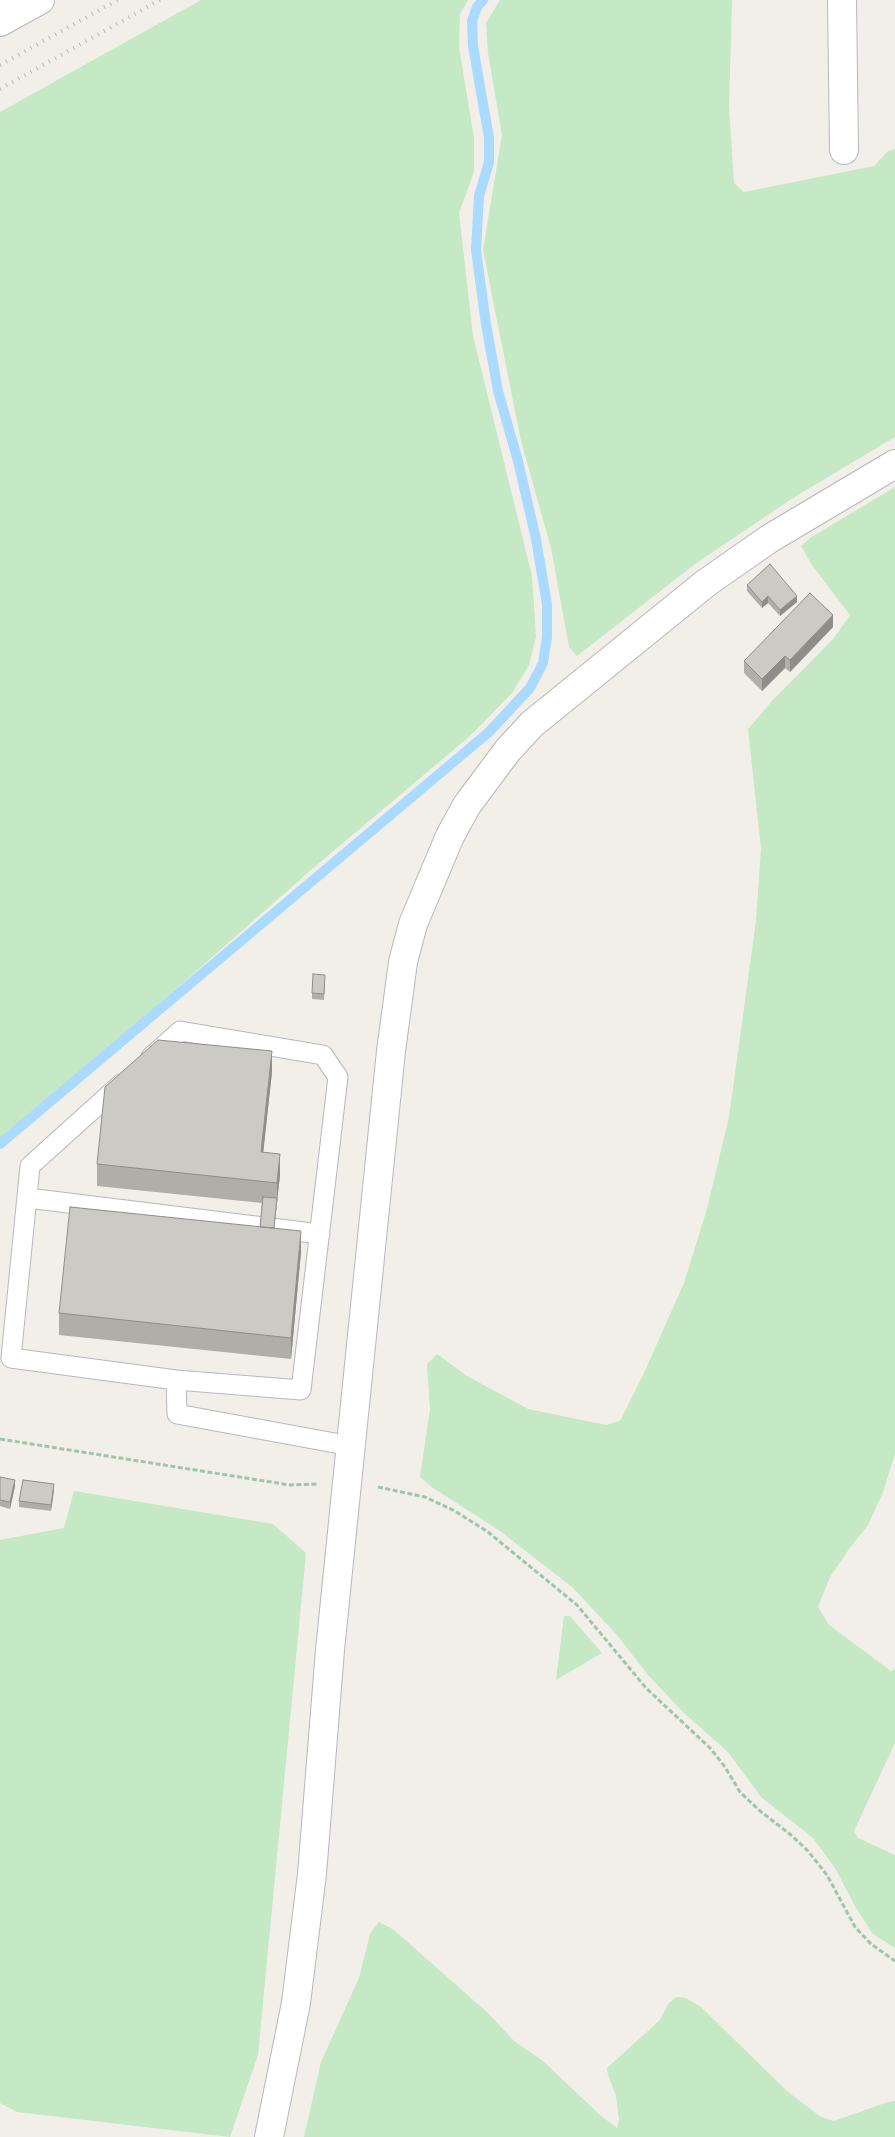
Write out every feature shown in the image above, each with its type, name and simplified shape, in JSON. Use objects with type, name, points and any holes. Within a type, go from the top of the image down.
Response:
[{"type":"street","points":[[3,13],[40,0]]},
{"type":"street","points":[[842,0],[844,150]]},
{"type":"street","points":[[269,2137],[296,2003],[312,1874],[330,1650],[392,1051],[403,962],[413,924],[450,836],[467,805],[487,776],[526,730],[554,704],[706,583],[769,539],[895,464]]},
{"type":"lane","points":[[180,1031],[323,1055],[338,1078],[320,1234],[301,1390],[176,1380],[11,1358],[30,1166],[180,1031]]},
{"type":"lane","points":[[28,1198],[320,1234]]},
{"type":"lane","points":[[176,1380],[177,1414],[351,1446]]},
{"type":"path","points":[[0,1439],[290,1485],[347,1482],[425,1497],[455,1511],[488,1532],[577,1605],[646,1688],[710,1748],[725,1767],[740,1792],[808,1851],[827,1874],[855,1927],[871,1944],[895,1961]]},
{"type":"green space","points":[[201,0],[468,0],[460,14],[459,47],[474,138],[474,172],[459,213],[473,336],[532,576],[536,637],[529,665],[512,693],[470,736],[311,870],[0,1144],[0,112]]},
{"type":"green space","points":[[500,0],[732,0],[729,106],[734,183],[744,192],[874,166],[888,151],[895,149],[895,437],[793,498],[695,564],[577,656],[569,647],[551,548],[521,441],[483,250],[502,135],[488,53],[486,23]]},
{"type":"green space","points":[[895,487],[895,1454],[883,1492],[868,1525],[830,1577],[818,1607],[829,1625],[891,1671],[895,1669],[895,1743],[854,1831],[858,1838],[895,1855],[895,1948],[873,1934],[856,1908],[835,1868],[813,1838],[761,1797],[728,1752],[683,1712],[648,1675],[617,1635],[572,1587],[500,1531],[433,1488],[420,1477],[430,1409],[427,1364],[437,1354],[467,1376],[528,1409],[606,1425],[620,1421],[644,1373],[684,1283],[707,1209],[729,1117],[756,921],[761,848],[748,729],[772,701],[834,638],[850,615],[812,565],[801,546],[810,538]]},
{"type":"green space","points":[[74,1491],[273,1524],[306,1553],[258,2055],[230,2137],[17,2112],[0,2103],[0,1540],[64,1528]]},
{"type":"green space","points":[[564,1616],[570,1616],[602,1653],[556,1680]]},
{"type":"green space","points":[[379,1922],[394,1930],[489,2014],[514,2041],[543,2061],[600,2115],[617,2128],[619,2120],[616,2096],[607,2068],[660,2020],[668,2004],[676,1997],[686,1998],[701,2007],[787,2091],[821,2117],[834,2121],[895,2101],[895,2137],[304,2137],[321,2062],[359,1978],[370,1934]]},
{"type":"building","points":[[770,564],[797,596],[780,610],[768,596],[762,602],[747,585]]},
{"type":"building","points":[[810,593],[833,615],[790,660],[785,656],[762,679],[744,661]]},
{"type":"building","points":[[313,974],[325,975],[324,994],[312,993]]},
{"type":"building","points":[[158,1040],[272,1051],[261,1152],[280,1154],[277,1183],[97,1164],[105,1087]]},
{"type":"building","points":[[263,1197],[277,1198],[274,1228],[260,1227]]},
{"type":"building","points":[[70,1207],[301,1231],[291,1338],[59,1313]]},
{"type":"building","points":[[0,1477],[15,1480],[10,1502],[0,1500]]},
{"type":"building","points":[[23,1480],[54,1484],[51,1505],[19,1501]]},
{"type":"waterway","points":[[0,1144],[489,732],[530,688],[543,663],[547,637],[547,604],[536,539],[518,461],[498,391],[486,324],[476,250],[479,196],[489,162],[489,138],[473,46],[472,21],[477,7],[483,0]]},
{"type":"railway","points":[[0,65],[118,0]]},
{"type":"railway","points":[[0,89],[160,0]]}]
